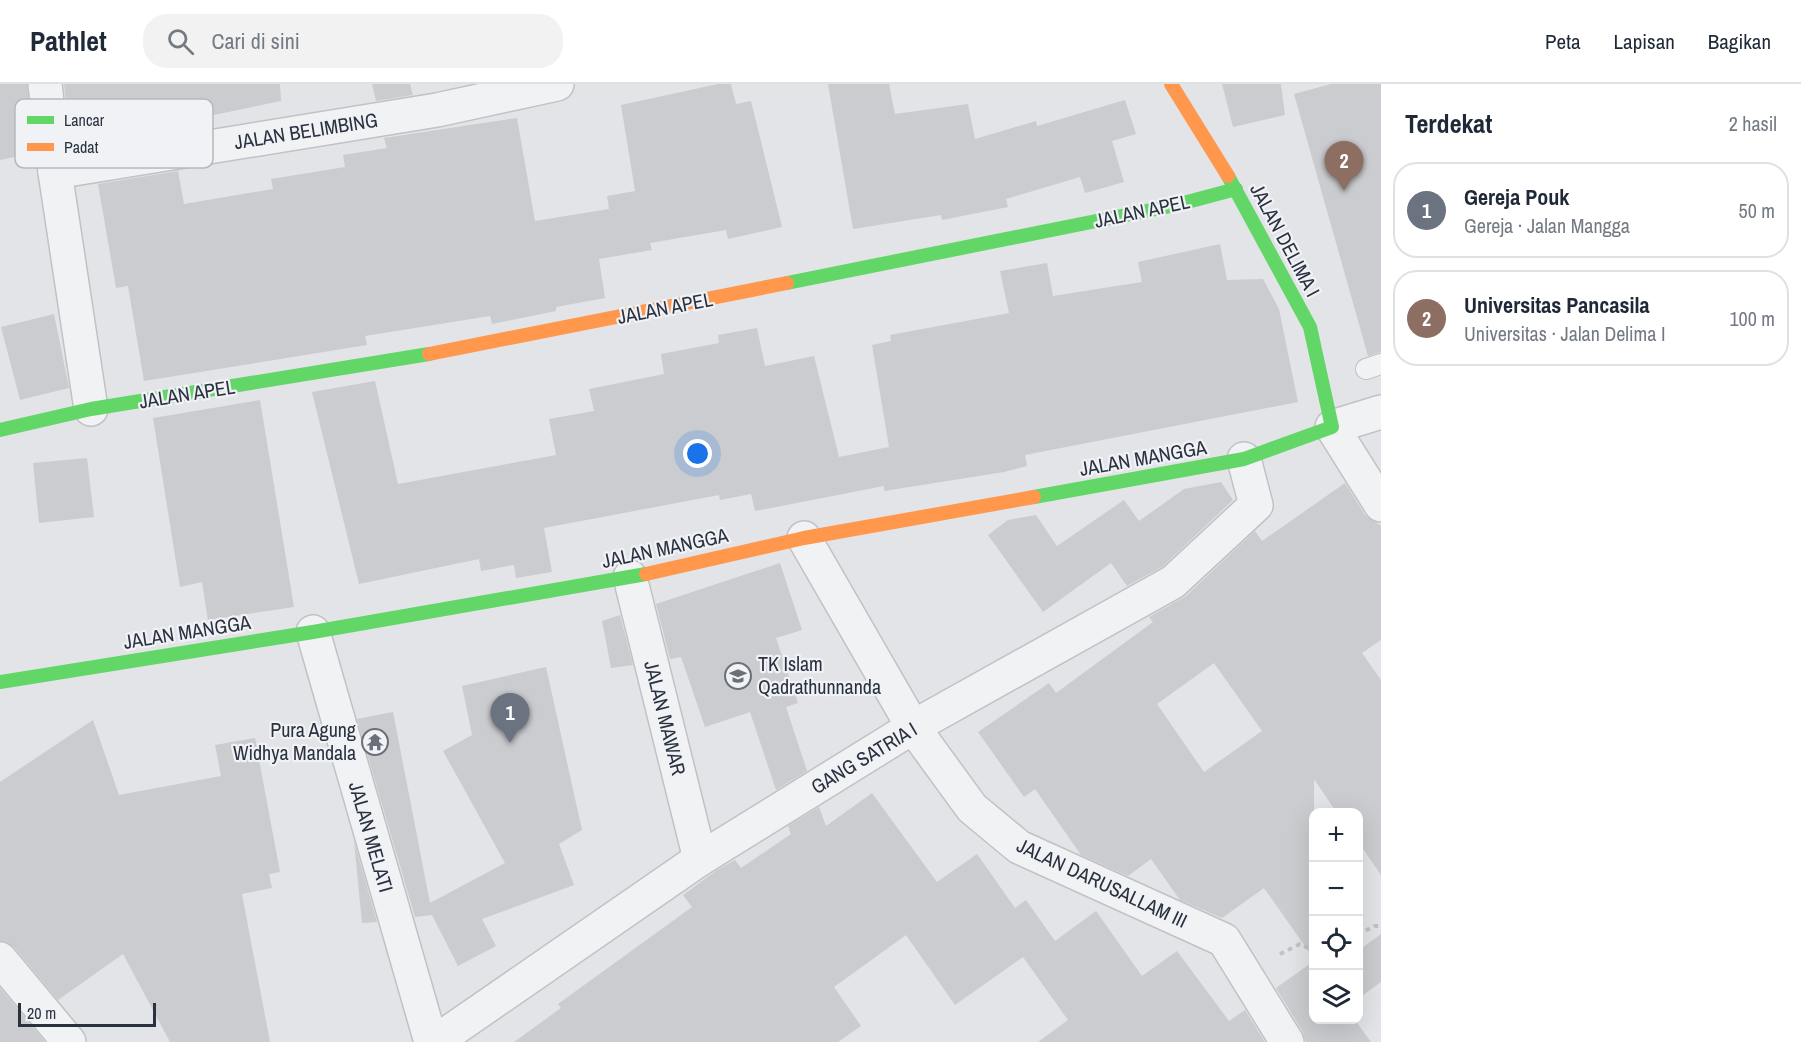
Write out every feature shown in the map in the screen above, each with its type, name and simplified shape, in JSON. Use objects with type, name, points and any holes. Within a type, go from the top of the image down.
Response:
[{"type":"street","points":[[45,84],[47,99]]},
{"type":"street","name":"JALAN BELIMBING","points":[[213,146],[437,110],[556,84]]},
{"type":"street","name":"JALAN DELIMA I","points":[[1171,84],[1236,189],[1310,327],[1332,427]]},
{"type":"street","points":[[55,168],[91,409]]},
{"type":"street","name":"JALAN BELIMBING","points":[[55,172],[80,168]]},
{"type":"street","name":"JALAN APEL","points":[[0,430],[91,409],[481,345],[1176,205],[1236,189]]},
{"type":"street","points":[[1381,412],[1332,427],[1381,505]]},
{"type":"street","name":"JALAN MANGGA","points":[[0,682],[313,632],[630,577],[804,538],[1244,459],[1332,427]]},
{"type":"street","name":"GANG SATRIA I","points":[[433,1042],[700,859],[913,727],[1173,582],[1256,505],[1244,459]]},
{"type":"street","name":"JALAN DARUSALLAM III","points":[[804,538],[913,727],[972,808],[1019,847],[1224,940],[1287,1042]]},
{"type":"street","name":"JALAN MAWAR","points":[[630,577],[700,859]]},
{"type":"street","name":"JALAN MELATI","points":[[313,632],[433,1042]]},
{"type":"street","points":[[0,959],[69,1042]]},
{"type":"path","points":[[1363,933],[1374,926],[1381,926]]},
{"type":"building","points":[[0,84],[27,84],[29,99],[15,99],[15,157],[0,160]]},
{"type":"building","points":[[64,84],[280,84],[281,101],[213,115],[213,99],[66,99]]},
{"type":"building","points":[[372,84],[410,84],[413,95],[376,101]]},
{"type":"building","points":[[718,84],[731,84],[736,104],[751,101],[782,227],[728,239],[726,230],[650,243],[652,250],[599,259],[605,298],[556,307],[556,311],[492,324],[490,316],[365,336],[367,345],[144,381],[128,286],[116,288],[98,184],[178,171],[184,204],[273,189],[271,179],[345,167],[343,155],[387,148],[384,138],[517,118],[535,221],[609,209],[607,196],[635,191],[621,105]]},
{"type":"building","points":[[828,84],[889,84],[895,114],[968,104],[975,139],[1036,121],[1037,126],[1125,100],[1136,134],[1112,141],[1124,182],[1085,193],[1080,177],[1006,199],[1008,207],[942,220],[941,215],[853,229]]},
{"type":"building","points":[[1222,84],[1281,84],[1285,115],[1233,127]]},
{"type":"building","points":[[1331,84],[1381,84],[1381,352],[1368,356],[1294,94]]},
{"type":"building","points":[[1220,244],[1227,280],[1263,279],[1279,309],[1298,402],[1025,455],[1027,466],[1004,472],[884,491],[884,486],[755,511],[751,494],[720,500],[719,495],[544,528],[552,572],[516,578],[514,565],[481,571],[479,559],[359,584],[312,392],[375,381],[398,484],[556,455],[549,419],[594,411],[589,389],[664,374],[661,354],[719,343],[718,335],[757,328],[765,366],[814,356],[839,457],[889,447],[872,345],[891,341],[890,335],[1009,313],[1000,271],[1047,263],[1053,296],[1142,282],[1138,262]]},
{"type":"building","points":[[54,314],[69,388],[20,400],[1,327]]},
{"type":"building","points":[[260,400],[294,607],[208,620],[202,582],[180,587],[153,418]]},
{"type":"building","points":[[87,458],[94,517],[39,523],[33,463]]},
{"type":"building","points":[[1221,482],[1233,500],[1162,567],[1127,586],[1111,563],[1043,612],[988,535],[1008,520],[1036,515],[1057,546],[1124,500],[1139,521],[1184,489]]},
{"type":"building","points":[[1345,483],[1365,515],[1381,526],[1381,640],[1362,653],[1381,680],[1381,875],[1363,849],[1363,808],[1334,808],[1314,779],[1314,808],[1309,808],[1309,952],[1264,888],[1222,918],[1180,900],[1151,859],[1128,876],[1081,855],[1035,789],[1024,797],[978,732],[1049,683],[1056,693],[1153,622],[1149,617],[1186,596],[1255,531],[1262,541]],"holes":[[[1214,663],[1262,731],[1204,772],[1157,704]]]},
{"type":"building","name":"TK Islam Qadrathunnanda","points":[[780,563],[802,630],[776,638],[798,703],[786,707],[807,771],[776,790],[750,712],[705,727],[681,657],[670,659],[656,604]]},
{"type":"building","points":[[620,615],[633,665],[611,668],[602,621]]},
{"type":"building","points":[[546,667],[582,830],[559,844],[574,885],[482,919],[496,946],[458,966],[432,915],[415,917],[357,719],[393,712],[430,903],[505,863],[443,751],[472,735],[462,686]]},
{"type":"building","points":[[93,720],[119,795],[221,776],[215,745],[255,738],[280,872],[269,874],[272,888],[242,894],[270,1042],[170,1042],[123,954],[58,1000],[14,947],[0,941],[0,782]]},
{"type":"building","points":[[872,793],[937,882],[977,854],[1015,908],[1026,900],[1055,941],[1096,911],[1142,976],[1177,951],[1229,1021],[1245,1010],[1265,1042],[1038,1042],[1068,1020],[1023,957],[955,1005],[906,935],[834,987],[861,1026],[838,1042],[514,1042],[561,1008],[558,1004],[692,907],[683,895],[717,870],[735,860],[741,868],[791,834],[788,826],[819,807],[826,826]]},
{"type":"building","points":[[354,841],[377,922],[362,923]]},
{"type":"building","points":[[1381,934],[1381,982],[1363,995],[1363,970],[1363,947]]},
{"type":"building","points":[[1309,965],[1309,1024],[1358,1024],[1371,1042],[1306,1042],[1303,1032],[1276,988]]},
{"type":"building","points":[[0,988],[45,1042],[0,1042]]},
{"type":"traffic: fast","points":[[1034,497],[1244,459],[1332,427],[1310,327],[1228,176]]},
{"type":"traffic: fast","points":[[787,283],[1176,205],[1236,189]]},
{"type":"traffic: fast","points":[[0,430],[91,409],[429,354]]},
{"type":"traffic: fast","points":[[0,682],[313,632],[646,574]]},
{"type":"traffic: slow","points":[[1171,84],[1228,176]]},
{"type":"traffic: slow","points":[[429,354],[787,283]]},
{"type":"traffic: slow","points":[[646,574],[804,538],[1034,497]]},
{"type":"place","name":"Universitas Pancasila","points":[[1344,191]]},
{"type":"place","name":"TK Islam Qadrathunnanda","points":[[738,676]]},
{"type":"place","name":"Pura Agung Widhya Mandala","points":[[375,742]]},
{"type":"place","name":"Gereja Pouk","points":[[510,743]]}]
